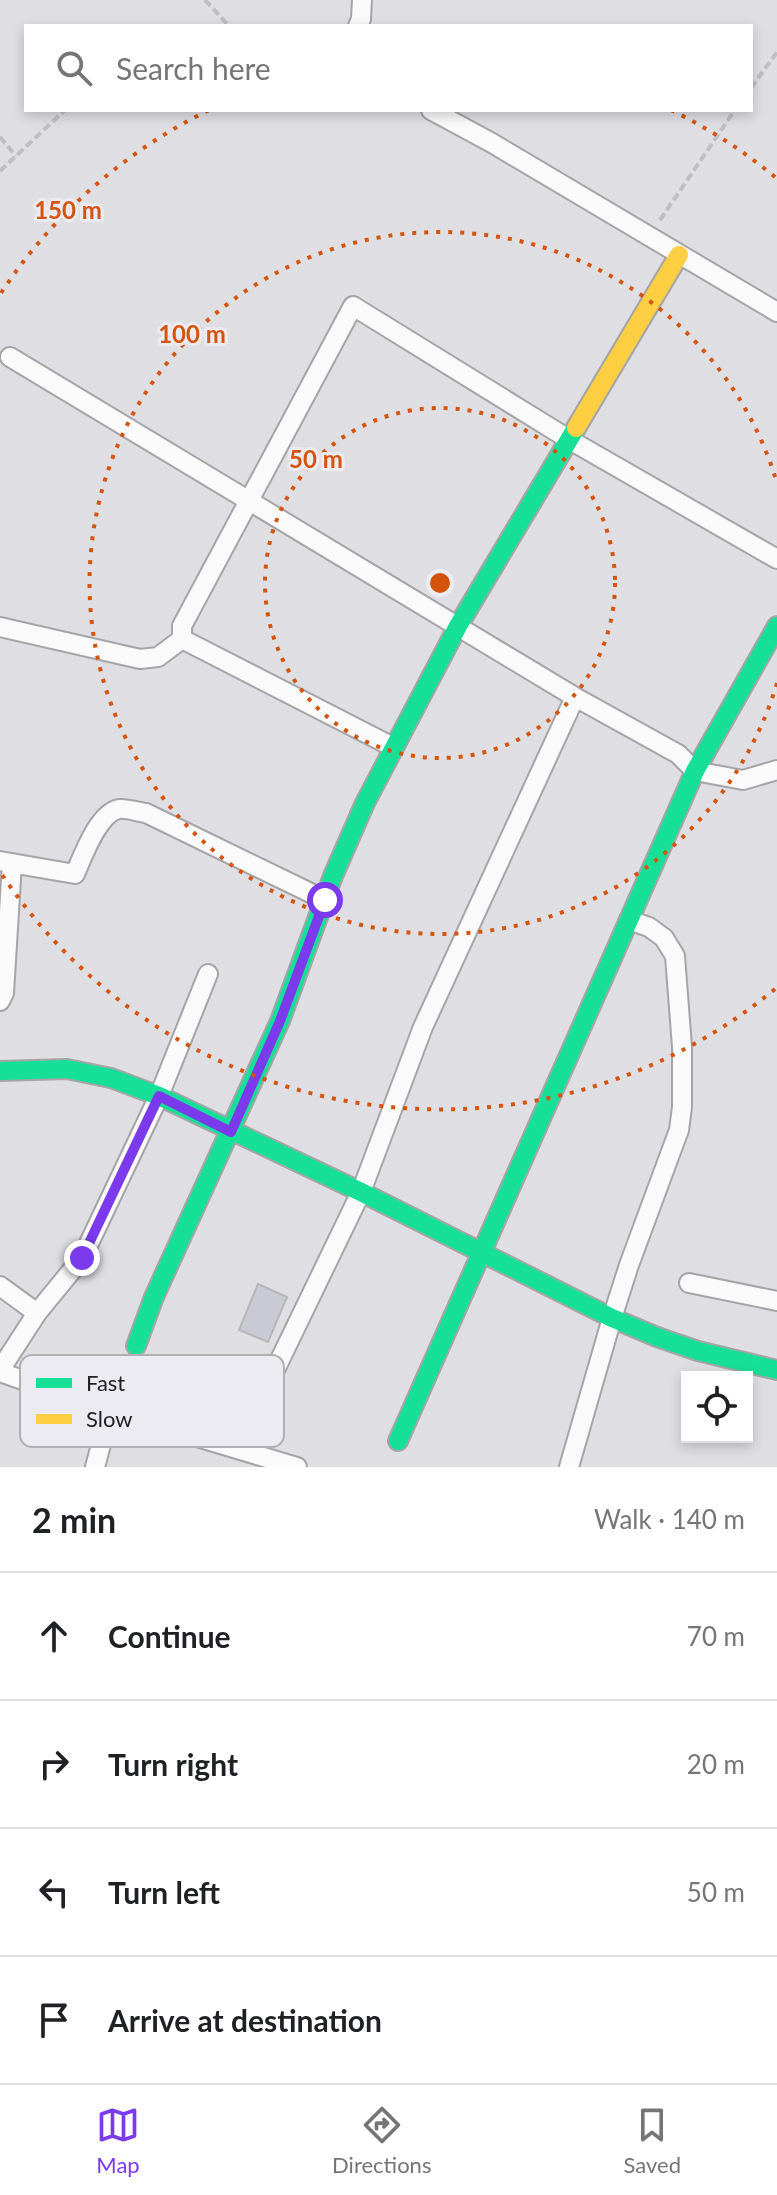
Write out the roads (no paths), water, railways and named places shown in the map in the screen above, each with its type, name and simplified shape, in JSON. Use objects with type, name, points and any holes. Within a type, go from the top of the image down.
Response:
[{"type":"street","points":[[359,24],[362,0]]},
{"type":"street","points":[[435,112],[777,312]]},
{"type":"street","points":[[136,1346],[154,1297],[280,1021],[333,876],[365,803],[458,626],[679,255]]},
{"type":"street","points":[[182,639],[182,626],[353,306],[570,440],[777,559]]},
{"type":"street","points":[[10,357],[575,697],[678,754],[695,771],[743,780],[777,770]]},
{"type":"street","points":[[398,1441],[695,771],[777,626]]},
{"type":"street","points":[[0,627],[140,659],[158,657],[182,639]]},
{"type":"street","points":[[182,639],[393,747]]},
{"type":"street","points":[[282,1355],[361,1192],[423,1027],[575,697]]},
{"type":"street","points":[[0,1001],[4,993],[6,862],[75,874],[104,817],[119,809],[146,813],[325,900]]},
{"type":"street","points":[[575,1466],[612,1318],[679,1130],[682,1107],[675,956],[664,938],[649,927],[629,920]]},
{"type":"street","points":[[20,1378],[0,1371],[37,1313],[82,1258],[159,1096],[208,974]]},
{"type":"street","points":[[0,1071],[67,1069],[111,1078],[159,1096],[361,1192],[612,1318],[698,1351],[777,1370]]},
{"type":"street","points":[[689,1283],[777,1301]]},
{"type":"street","points":[[0,1286],[37,1313]]},
{"type":"street","points":[[95,1467],[100,1447]]},
{"type":"street","points":[[227,1447],[297,1467]]},
{"type":"street","points":[[224,1467],[230,1448]]}]
